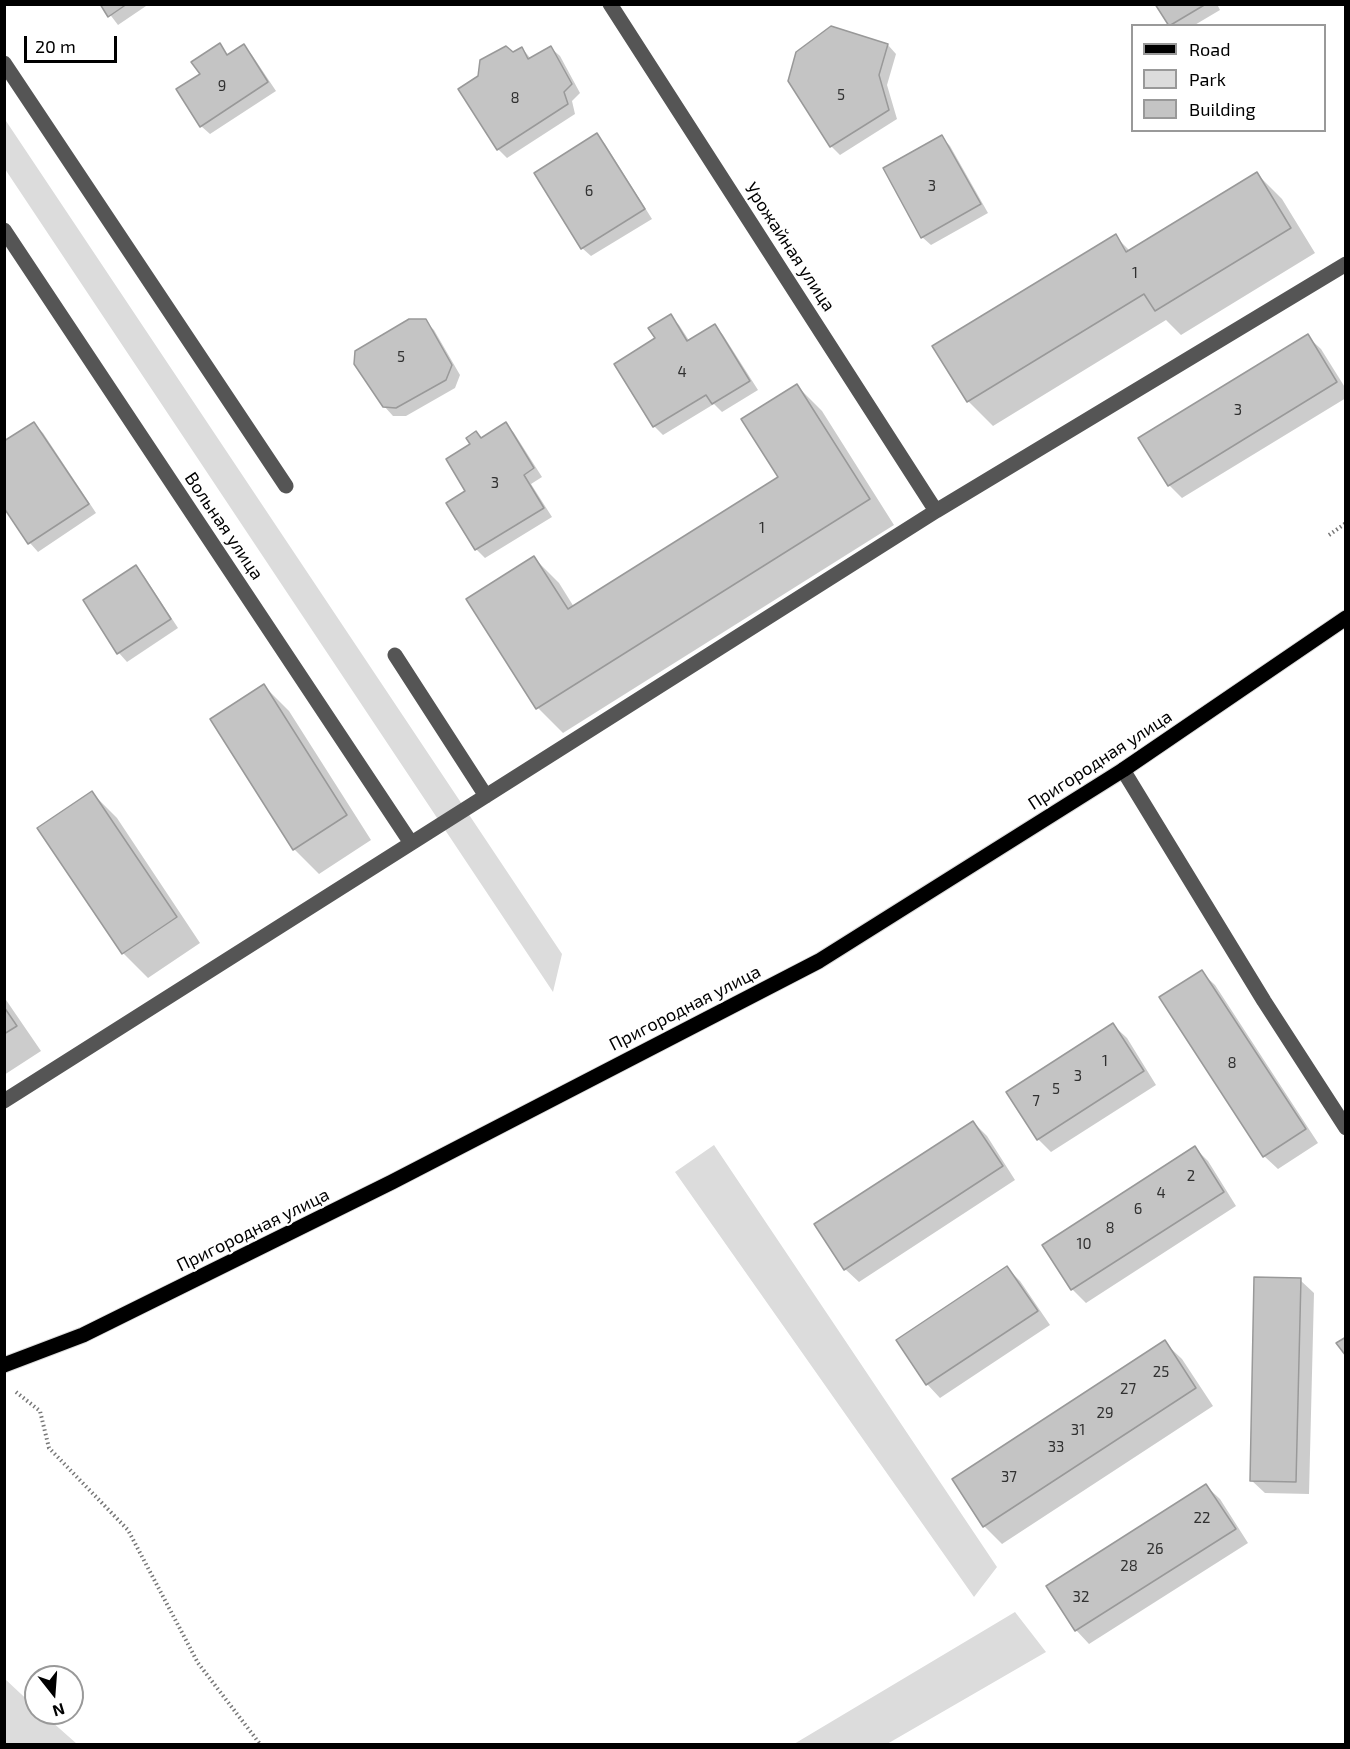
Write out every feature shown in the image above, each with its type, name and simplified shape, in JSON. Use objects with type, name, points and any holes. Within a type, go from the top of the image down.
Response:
[{"type":"main road","name":"Пригородная улица","points":[[4,1365],[83,1335],[350,1203],[819,961],[1123,770],[1346,618]]},
{"type":"street","name":"Урожайная улица","points":[[610,4],[936,511]]},
{"type":"street","points":[[4,63],[286,486]]},
{"type":"street","name":"Вольная улица","points":[[4,230],[411,843]]},
{"type":"street","points":[[4,1101],[936,511],[1346,264]]},
{"type":"street","points":[[395,655],[486,796]]},
{"type":"street","points":[[1123,770],[1264,1001],[1346,1128]]},
{"type":"path","points":[[1329,535],[1346,523]]},
{"type":"path","points":[[16,1392],[40,1411],[49,1448],[128,1530],[198,1662],[260,1744]]},
{"type":"green space","points":[[4,118],[562,954],[553,992],[5,169]]},
{"type":"green space","points":[[714,1145],[997,1567],[974,1597],[675,1172]]},
{"type":"green space","points":[[1015,1612],[1046,1652],[887,1744],[794,1744]]},
{"type":"green space","points":[[5,1679],[24,1697],[24,1725],[56,1725],[77,1744],[5,1744]]},
{"type":"building","points":[[100,4],[127,4],[108,17]]},
{"type":"building","points":[[1155,4],[1206,4],[1172,24],[1168,24]]},
{"type":"building","points":[[831,26],[888,44],[879,75],[889,110],[830,147],[788,81],[796,52]]},
{"type":"building","points":[[220,43],[227,55],[244,44],[268,82],[200,127],[176,89],[200,74],[191,62]]},
{"type":"building","points":[[506,46],[513,52],[522,47],[528,59],[551,46],[572,84],[564,92],[568,104],[497,150],[458,89],[478,76],[480,60]]},
{"type":"building","points":[[597,133],[645,209],[581,249],[534,173]]},
{"type":"building","points":[[942,135],[981,204],[921,238],[883,168]]},
{"type":"building","points":[[1257,172],[1291,228],[1155,311],[1144,294],[967,402],[932,346],[1116,234],[1126,252]]},
{"type":"building","points":[[671,314],[687,341],[715,324],[750,381],[712,404],[706,395],[653,427],[614,364],[655,338],[648,328]]},
{"type":"building","points":[[409,319],[426,319],[452,365],[446,380],[396,408],[383,407],[354,364],[355,351]]},
{"type":"building","points":[[1308,334],[1337,382],[1168,486],[1138,438]]},
{"type":"building","points":[[797,384],[870,499],[536,709],[466,599],[534,556],[568,609],[778,477],[741,419]]},
{"type":"building","points":[[34,422],[89,504],[28,544],[4,508],[4,441]]},
{"type":"building","points":[[506,422],[534,468],[524,475],[544,508],[475,550],[446,503],[465,491],[446,459],[470,444],[466,438],[476,431],[481,438]]},
{"type":"building","points":[[136,565],[171,619],[117,654],[83,600]]},
{"type":"building","points":[[264,684],[347,815],[293,850],[210,719]]},
{"type":"building","points":[[92,791],[177,917],[122,954],[37,828]]},
{"type":"building","points":[[1202,970],[1306,1129],[1263,1157],[1159,997]]},
{"type":"building","points":[[4,1007],[17,1026],[4,1034]]},
{"type":"building","points":[[1113,1023],[1144,1071],[1037,1140],[1006,1092]]},
{"type":"building","points":[[973,1121],[1003,1166],[844,1270],[814,1224]]},
{"type":"building","points":[[1195,1146],[1224,1192],[1071,1290],[1042,1245]]},
{"type":"building","points":[[1007,1266],[1038,1311],[926,1385],[896,1340]]},
{"type":"building","points":[[1254,1277],[1301,1278],[1296,1482],[1250,1481]]},
{"type":"building","points":[[1346,1337],[1346,1356],[1336,1343]]},
{"type":"building","points":[[1165,1340],[1196,1388],[983,1527],[952,1479]]},
{"type":"building","points":[[1206,1484],[1236,1529],[1075,1631],[1046,1586]]}]
